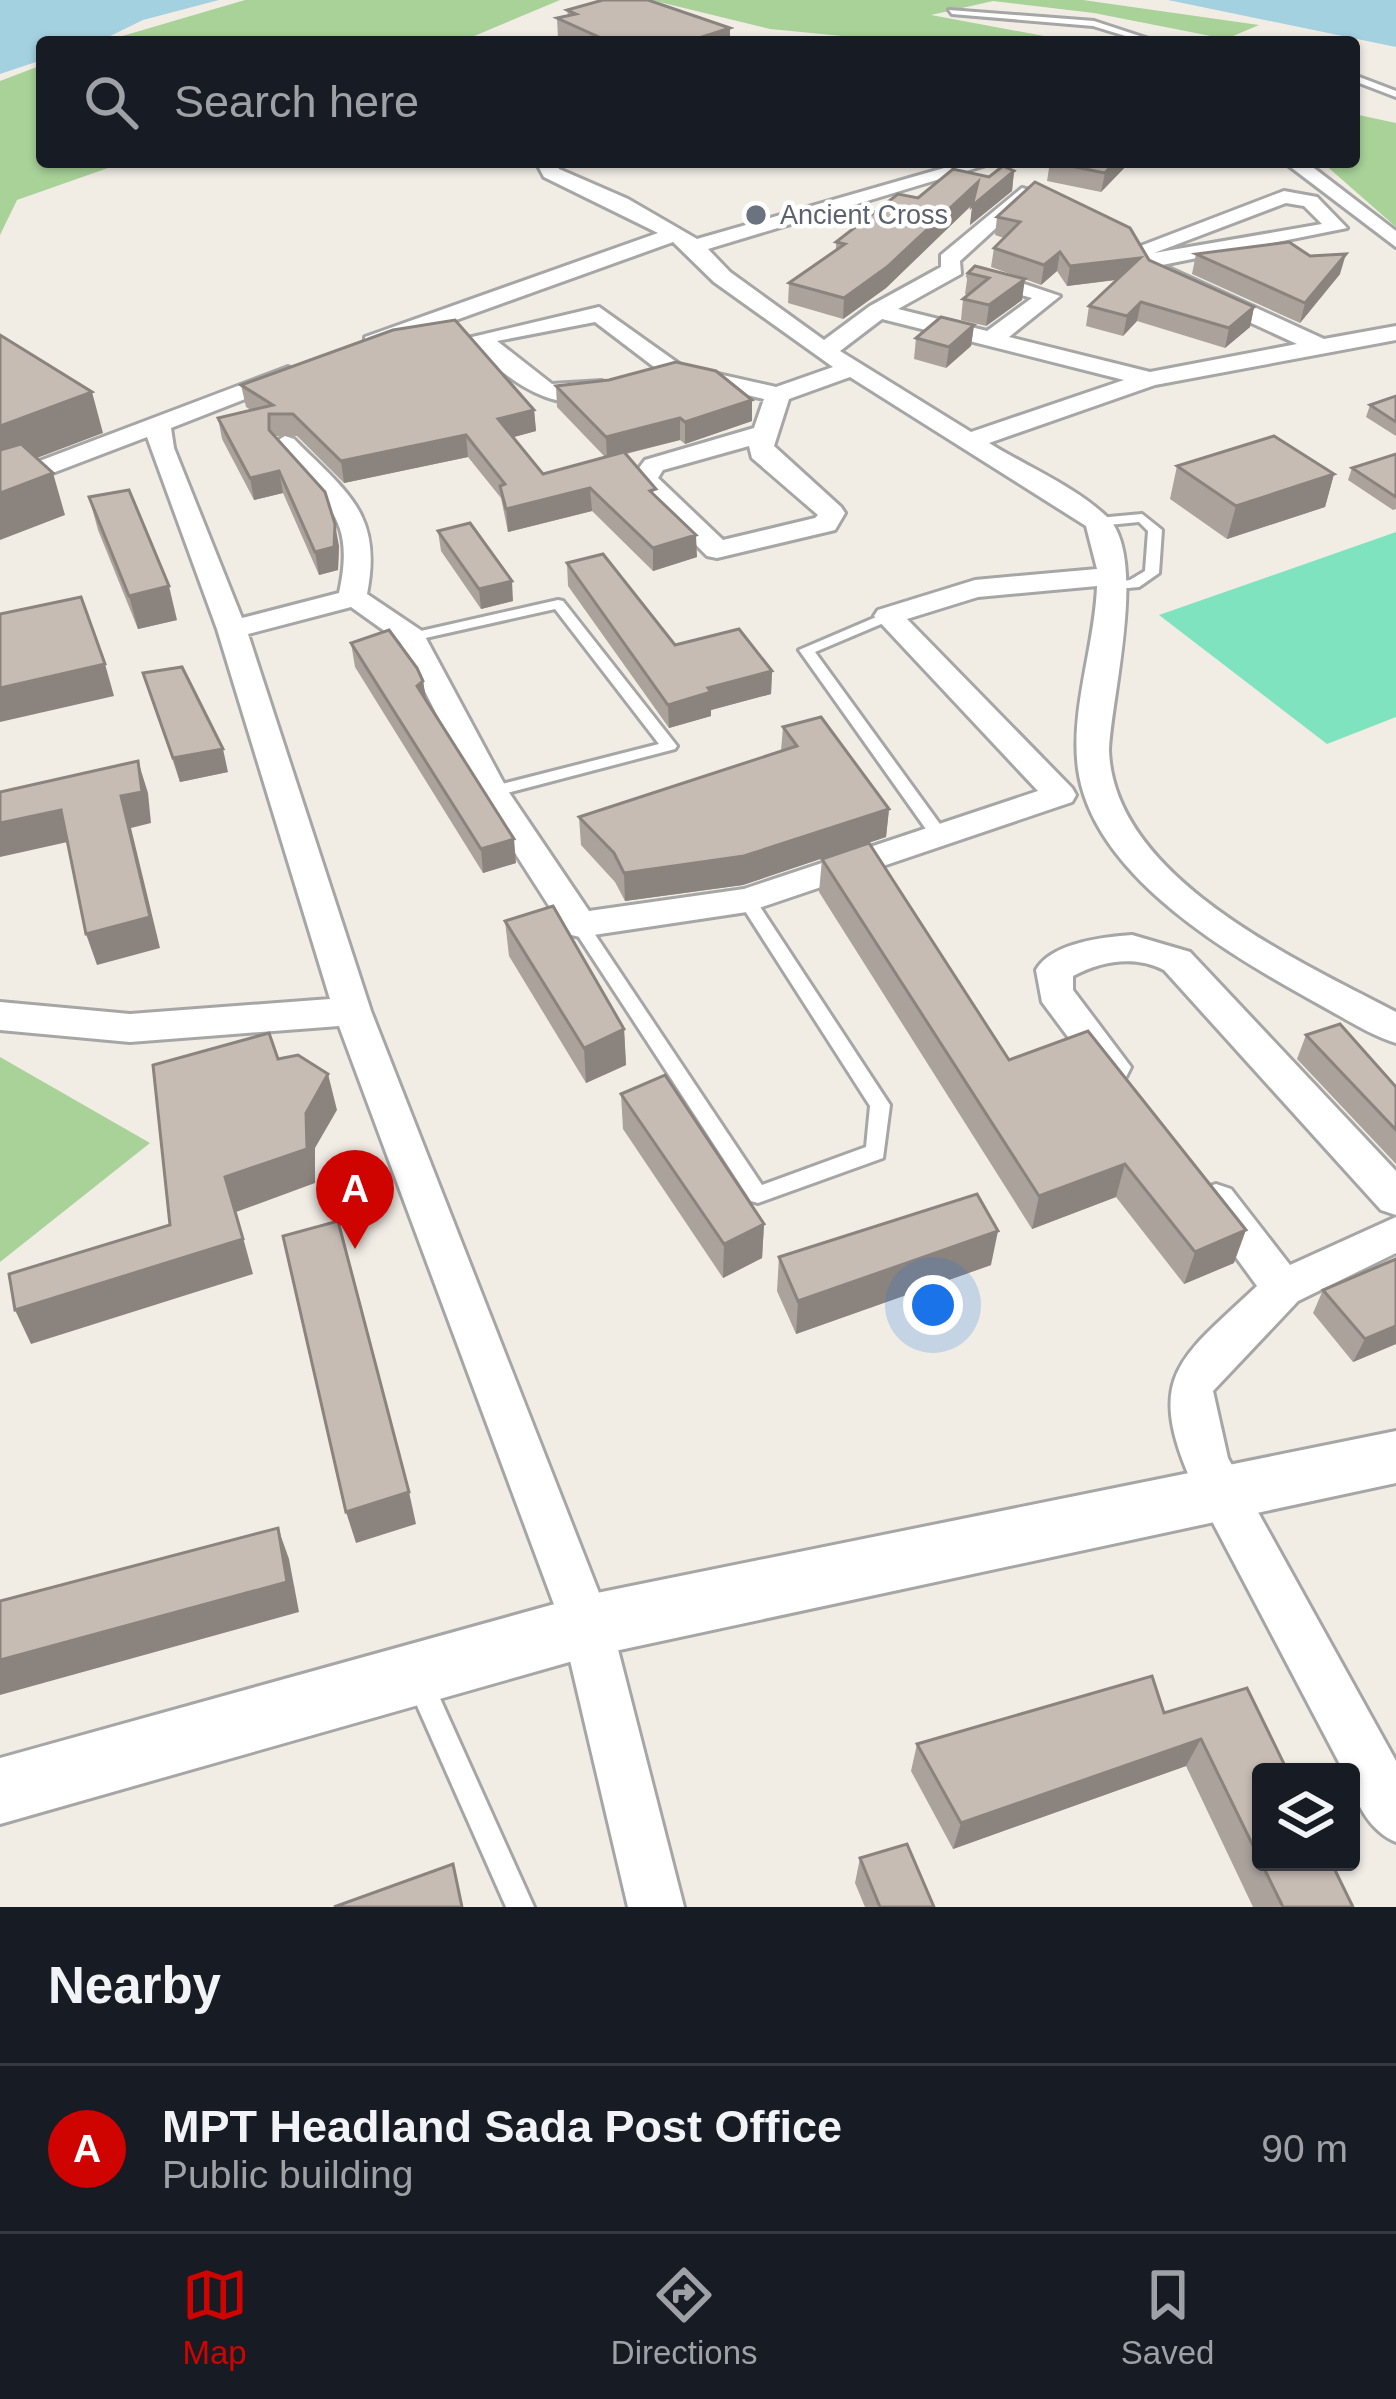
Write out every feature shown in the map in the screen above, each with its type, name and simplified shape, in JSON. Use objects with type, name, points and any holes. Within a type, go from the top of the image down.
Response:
[{"type":"street","points":[[548,168],[620,202],[683,240],[722,277],[824,351],[1097,522],[1106,536],[1111,581],[1094,772],[1115,829],[1163,883],[1260,953],[1396,1029]]},
{"type":"street","points":[[353,350],[683,240],[963,168]]},
{"type":"street","points":[[1302,168],[1396,241]]},
{"type":"street","points":[[953,269],[950,260],[1022,194]]},
{"type":"street","points":[[1145,261],[1339,224],[1310,201],[1284,197],[1141,250],[1145,261],[1317,345]]},
{"type":"street","points":[[824,351],[878,311],[953,269],[1049,296],[987,342]]},
{"type":"street","points":[[878,311],[987,342],[1150,379]]},
{"type":"street","points":[[674,371],[576,394],[546,394],[480,338],[599,314],[674,371],[778,395],[853,368]]},
{"type":"street","points":[[972,440],[1150,379],[1396,333]]},
{"type":"street","points":[[0,484],[310,366]]},
{"type":"street","points":[[769,431],[654,465],[644,479],[717,550],[825,524],[832,513],[760,453],[769,431],[778,395]]},
{"type":"street","points":[[158,422],[161,448],[232,629],[352,1011],[587,1626],[656,1907]]},
{"type":"street","points":[[285,444],[344,506],[362,551],[352,598]]},
{"type":"street","points":[[232,629],[352,598],[371,604],[412,638],[492,792],[580,926],[747,900],[1060,795],[888,616],[975,589],[1111,581]]},
{"type":"street","points":[[1141,1104],[1055,993],[1054,970],[1070,961],[1131,946],[1156,948],[1177,962],[1396,1198]]},
{"type":"street","points":[[0,1016],[130,1028],[352,1011]]},
{"type":"street","points":[[1198,1177],[1283,1288]]},
{"type":"street","points":[[1396,1234],[1283,1288],[1202,1368],[1190,1391],[1196,1435],[1224,1494],[1396,1815]]},
{"type":"street","points":[[5,1802],[416,1673],[587,1626],[1396,1457]]},
{"type":"lane","points":[[952,12],[1094,24],[1134,36]]},
{"type":"lane","points":[[1360,80],[1396,94]]},
{"type":"lane","points":[[1097,522],[1142,518],[1155,530],[1152,573],[1134,584],[1111,581]]},
{"type":"lane","points":[[412,638],[558,604],[669,746],[492,792]]},
{"type":"lane","points":[[888,616],[806,650],[939,835]]},
{"type":"lane","points":[[580,926],[758,1195],[876,1152],[880,1105],[747,900]]},
{"type":"lane","points":[[416,1673],[520,1907]]},
{"type":"green space","points":[[245,0],[560,0],[474,36],[122,36]]},
{"type":"green space","points":[[651,0],[1083,0],[1259,25],[1233,36],[1211,36],[1094,13],[993,1],[931,15],[1044,36],[842,36],[770,29]]},
{"type":"green space","points":[[36,67],[36,168],[108,168],[17,200],[0,235],[0,81]]},
{"type":"green space","points":[[1360,115],[1396,123],[1396,227],[1329,168],[1360,168]]},
{"type":"green space","points":[[1396,532],[1396,717],[1327,744],[1159,615]]},
{"type":"green space","points":[[0,1057],[150,1143],[0,1262]]},
{"type":"water","points":[[0,0],[219,0],[143,20],[110,36],[36,36],[36,62],[0,74]]},
{"type":"water","points":[[1168,0],[1396,0],[1396,47]]},
{"type":"building","points":[[603,0],[648,0],[730,28],[705,36],[597,36],[557,18],[576,14],[567,10]]},
{"type":"building","points":[[1000,168],[1014,171],[972,206],[978,182],[887,267],[844,298],[789,283],[845,244],[836,242],[898,194],[918,198],[953,169],[989,177]]},
{"type":"building","points":[[1035,182],[1130,228],[1149,260],[1254,307],[1229,328],[1141,302],[1127,316],[1089,306],[1140,258],[1070,266],[1060,252],[1044,265],[994,248],[1020,222],[997,217]]},
{"type":"building","points":[[1289,242],[1310,256],[1346,254],[1305,303],[1196,254]]},
{"type":"building","points":[[975,266],[1025,279],[989,305],[963,299],[989,278],[968,273]]},
{"type":"building","points":[[941,317],[974,325],[949,347],[916,338]]},
{"type":"building","points":[[455,320],[534,410],[498,419],[543,474],[624,452],[656,489],[650,491],[696,535],[653,548],[590,488],[506,509],[500,486],[505,484],[466,435],[341,461],[293,414],[269,414],[269,430],[325,492],[335,524],[334,547],[315,552],[279,471],[250,478],[218,418],[273,405],[241,385],[393,330]]},
{"type":"building","points":[[0,335],[92,392],[0,426]]},
{"type":"building","points":[[676,362],[716,371],[752,400],[685,422],[680,418],[606,437],[556,386],[609,380]]},
{"type":"building","points":[[1396,396],[1396,422],[1370,405]]},
{"type":"building","points":[[1274,436],[1334,474],[1236,506],[1177,466]]},
{"type":"building","points":[[21,444],[53,473],[0,493],[0,450]]},
{"type":"building","points":[[1396,454],[1396,497],[1352,468]]},
{"type":"building","points":[[129,490],[169,586],[129,596],[89,497]]},
{"type":"building","points":[[470,523],[512,581],[479,589],[438,531]]},
{"type":"building","points":[[603,554],[675,645],[739,629],[772,671],[708,688],[711,692],[668,705],[567,563]]},
{"type":"building","points":[[81,597],[105,664],[0,688],[0,614]]},
{"type":"building","points":[[389,630],[417,668],[423,681],[417,686],[514,839],[481,849],[351,643]]},
{"type":"building","points":[[182,667],[223,749],[173,758],[143,673]]},
{"type":"building","points":[[821,717],[889,809],[744,856],[624,873],[614,853],[579,817],[797,746],[783,727]]},
{"type":"building","points":[[138,761],[142,792],[121,796],[150,917],[86,934],[61,810],[0,823],[0,792]]},
{"type":"building","points":[[869,843],[1009,1060],[1088,1031],[1246,1230],[1195,1252],[1125,1164],[1039,1196],[822,859]]},
{"type":"building","points":[[553,906],[624,1029],[584,1048],[505,921]]},
{"type":"building","points":[[1340,1024],[1396,1087],[1396,1130],[1306,1035]]},
{"type":"building","points":[[269,1033],[278,1059],[298,1055],[328,1074],[306,1113],[307,1149],[225,1177],[243,1239],[15,1310],[9,1274],[170,1225],[153,1065]]},
{"type":"building","points":[[665,1075],[764,1224],[724,1244],[621,1094]]},
{"type":"building","points":[[977,1194],[998,1231],[798,1301],[779,1257]]},
{"type":"building","points":[[338,1221],[409,1492],[346,1512],[283,1236]]},
{"type":"building","points":[[1396,1259],[1396,1326],[1365,1339],[1323,1290]]},
{"type":"building","points":[[278,1528],[287,1582],[0,1660],[0,1601]]},
{"type":"building","points":[[1152,1676],[1164,1713],[1247,1688],[1284,1763],[1252,1763],[1252,1844],[1201,1739],[961,1823],[917,1744]]},
{"type":"building","points":[[907,1844],[934,1907],[880,1907],[860,1858]]},
{"type":"building","points":[[453,1864],[462,1907],[334,1907]]},
{"type":"building","points":[[1265,1871],[1335,1871],[1353,1907],[1283,1907]]},
{"type":"place","name":"Ancient Cross","points":[[756,215]]},
{"type":"place","name":"MPT Headland Sada Post Office","points":[[355,1249]]}]
